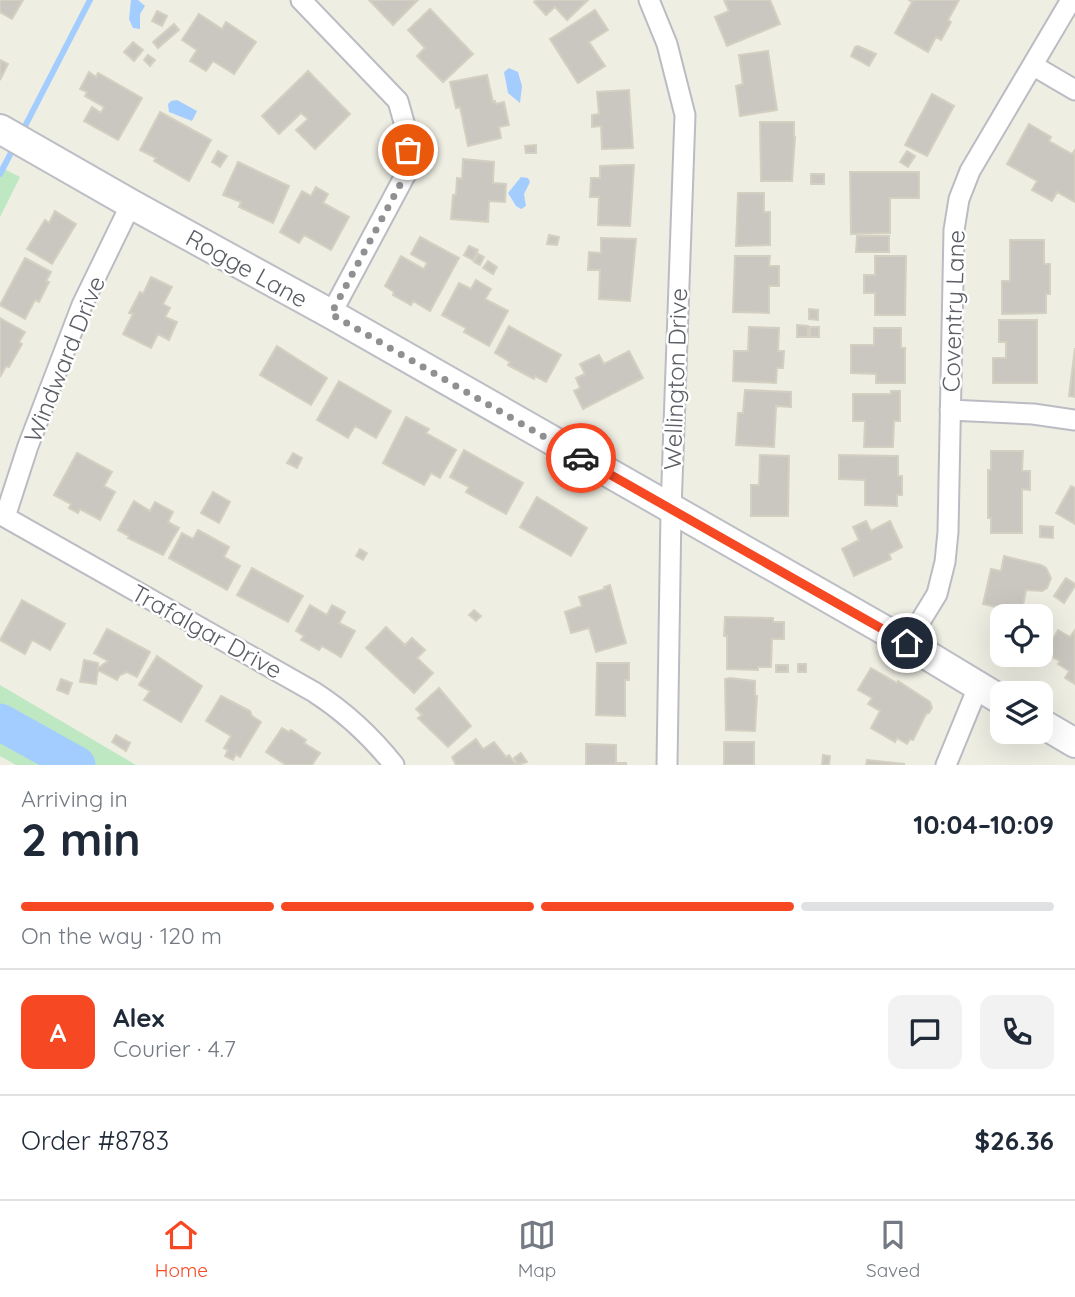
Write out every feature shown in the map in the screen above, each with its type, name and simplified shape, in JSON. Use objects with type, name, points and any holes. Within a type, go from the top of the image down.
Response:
[{"type":"street","points":[[301,0],[398,101],[407,133],[409,168],[331,314]]},
{"type":"street","name":"Wellington Drive","points":[[649,0],[667,44],[685,115],[671,510],[667,765]]},
{"type":"street","name":"Coventry Lane","points":[[907,643],[937,594],[945,562],[948,532],[954,230],[959,199],[970,170],[1071,0]]},
{"type":"street","points":[[1034,66],[1075,90]]},
{"type":"street","name":"Rogge Lane","points":[[12,136],[331,314],[907,643],[990,694]]},
{"type":"street","name":"Windward Drive","points":[[5,517],[28,446],[82,305],[131,204]]},
{"type":"street","points":[[950,410],[1033,414],[1075,420]]},
{"type":"street","name":"Trafalgar Drive","points":[[5,517],[314,692],[340,709],[378,745],[394,765]]},
{"type":"street","points":[[946,765],[978,687]]},
{"type":"street","points":[[1053,730],[1075,743]]},
{"type":"green space","points":[[0,167],[20,177],[0,217]]},
{"type":"green space","points":[[0,685],[136,765],[16,765],[0,756]]},
{"type":"water","points":[[131,0],[138,0],[145,6],[140,14],[140,29],[133,28],[129,19]]},
{"type":"water","points":[[509,68],[518,72],[522,86],[520,103],[508,93],[504,72]]},
{"type":"water","points":[[177,100],[197,111],[192,121],[169,112],[168,104]]},
{"type":"water","points":[[521,177],[528,178],[530,182],[524,194],[526,206],[521,209],[508,193]]},
{"type":"building","points":[[0,0],[23,0],[12,19],[0,12]]},
{"type":"building","points":[[369,0],[418,0],[393,25]]},
{"type":"building","points":[[588,0],[567,20],[555,7],[546,15],[534,2]]},
{"type":"building","points":[[724,0],[770,0],[780,24],[727,46],[715,17],[729,11]]},
{"type":"building","points":[[909,0],[959,0],[941,40],[936,37],[928,52],[895,33],[912,2]]},
{"type":"building","points":[[430,9],[473,54],[443,82],[417,56],[425,48],[408,30]]},
{"type":"building","points":[[595,10],[608,30],[589,42],[605,66],[578,83],[550,39]]},
{"type":"building","points":[[157,11],[167,16],[162,26],[152,21]]},
{"type":"building","points":[[199,14],[222,29],[226,22],[256,42],[234,74],[213,61],[206,71],[190,61],[197,50],[182,40]]},
{"type":"building","points":[[174,24],[179,30],[158,48],[153,42]]},
{"type":"building","points":[[133,42],[143,50],[134,61],[124,52]]},
{"type":"building","points":[[858,46],[876,54],[869,66],[851,56]]},
{"type":"building","points":[[768,51],[777,110],[740,116],[736,86],[743,84],[739,55]]},
{"type":"building","points":[[148,55],[155,60],[150,66],[144,60]]},
{"type":"building","points":[[0,60],[8,64],[0,80]]},
{"type":"building","points":[[308,71],[350,114],[315,149],[296,130],[308,119],[301,113],[279,134],[262,116]]},
{"type":"building","points":[[89,72],[96,77],[98,73],[142,98],[118,140],[84,121],[92,107],[101,113],[104,107],[85,96],[87,92],[80,89]]},
{"type":"building","points":[[487,75],[493,102],[504,102],[509,125],[499,127],[501,138],[468,146],[460,107],[456,108],[450,82]]},
{"type":"building","points":[[629,90],[633,148],[602,149],[601,126],[592,127],[592,115],[599,114],[597,92]]},
{"type":"building","points":[[932,94],[954,106],[927,156],[905,145]]},
{"type":"building","points":[[160,112],[211,140],[189,181],[140,150]]},
{"type":"building","points":[[760,122],[794,122],[792,181],[761,181]]},
{"type":"building","points":[[1029,124],[1051,137],[1049,141],[1072,154],[1075,150],[1075,202],[1057,192],[1052,201],[1032,190],[1037,181],[1007,164]]},
{"type":"building","points":[[536,145],[536,153],[526,153],[525,146]]},
{"type":"building","points":[[218,151],[227,156],[220,167],[212,162]]},
{"type":"building","points":[[907,151],[915,156],[908,167],[900,162]]},
{"type":"building","points":[[463,159],[494,162],[493,183],[506,184],[505,202],[489,201],[488,222],[451,219],[457,178],[462,179]]},
{"type":"building","points":[[238,162],[289,186],[273,223],[239,207],[241,202],[223,195]]},
{"type":"building","points":[[634,165],[630,226],[598,225],[599,197],[590,197],[591,178],[600,178],[600,166]]},
{"type":"building","points":[[850,172],[919,172],[919,198],[890,198],[890,233],[851,234]]},
{"type":"building","points":[[811,174],[824,174],[824,184],[811,184]]},
{"type":"building","points":[[316,187],[328,194],[323,203],[349,217],[331,250],[304,235],[299,243],[280,232],[302,191],[311,196]]},
{"type":"building","points":[[738,193],[764,193],[764,212],[770,212],[770,245],[736,246]]},
{"type":"building","points":[[55,211],[76,224],[52,264],[27,249],[45,220],[49,223]]},
{"type":"building","points":[[549,235],[559,237],[557,245],[547,244]]},
{"type":"building","points":[[857,236],[889,236],[889,252],[856,252]]},
{"type":"building","points":[[420,237],[459,258],[430,311],[413,301],[411,305],[393,295],[394,292],[385,286],[401,256],[424,269],[427,263],[411,254]]},
{"type":"building","points":[[601,238],[636,239],[630,301],[599,299],[600,270],[588,270],[589,252],[601,253]]},
{"type":"building","points":[[1010,240],[1044,240],[1044,264],[1050,264],[1050,294],[1046,294],[1046,313],[1002,314],[1002,281],[1010,281]]},
{"type":"building","points":[[469,246],[478,250],[473,260],[464,255]]},
{"type":"building","points":[[478,254],[484,257],[480,265],[474,262]]},
{"type":"building","points":[[735,256],[770,256],[769,266],[779,266],[779,286],[769,286],[769,313],[733,312]]},
{"type":"building","points":[[875,256],[906,256],[905,315],[875,315],[875,293],[864,293],[864,275],[875,275]]},
{"type":"building","points":[[25,258],[51,272],[39,302],[35,300],[25,319],[0,305]]},
{"type":"building","points":[[488,261],[497,267],[493,274],[483,268]]},
{"type":"building","points":[[151,277],[172,287],[163,304],[170,308],[165,317],[177,322],[169,340],[158,334],[151,348],[123,334],[133,314],[129,313]]},
{"type":"building","points":[[476,280],[491,289],[485,299],[508,311],[489,346],[464,332],[466,328],[442,315],[459,283],[471,289]]},
{"type":"building","points":[[809,309],[818,310],[818,320],[809,319]]},
{"type":"building","points":[[0,318],[25,332],[19,342],[22,344],[0,377]]},
{"type":"building","points":[[999,320],[1037,320],[1037,383],[993,383],[993,358],[1006,358],[1006,342],[999,342]]},
{"type":"building","points":[[797,325],[808,326],[808,337],[797,337]]},
{"type":"building","points":[[509,326],[561,355],[546,382],[535,376],[534,379],[508,365],[510,362],[495,353]]},
{"type":"building","points":[[749,327],[779,328],[778,351],[784,351],[783,368],[777,368],[776,383],[733,381],[734,351],[748,351]]},
{"type":"building","points":[[810,327],[819,327],[819,337],[810,337]]},
{"type":"building","points":[[874,328],[901,328],[901,348],[905,348],[905,383],[876,383],[876,374],[851,373],[851,345],[874,345]]},
{"type":"building","points":[[277,346],[327,378],[311,405],[260,375]]},
{"type":"building","points":[[1075,348],[1075,397],[1069,396]]},
{"type":"building","points":[[629,351],[643,378],[583,409],[574,391],[580,388],[576,378],[585,374],[580,364],[599,355],[604,364]]},
{"type":"building","points":[[339,381],[391,411],[376,438],[355,426],[348,438],[317,420]]},
{"type":"building","points":[[745,390],[791,392],[791,407],[776,406],[774,447],[736,445],[738,413],[743,413]]},
{"type":"building","points":[[891,391],[900,391],[900,421],[894,421],[893,447],[864,447],[865,421],[853,421],[853,394],[891,394]]},
{"type":"building","points":[[406,417],[429,429],[426,433],[456,450],[440,478],[431,473],[424,485],[383,463]]},
{"type":"building","points":[[464,450],[523,483],[506,514],[466,492],[469,487],[450,477]]},
{"type":"building","points":[[991,451],[1023,451],[1022,471],[1030,471],[1030,490],[1022,489],[1022,533],[991,533],[991,518],[988,518],[988,470],[991,470]]},
{"type":"building","points":[[77,453],[112,472],[104,486],[115,492],[100,520],[80,509],[78,513],[69,508],[71,504],[54,495]]},
{"type":"building","points":[[293,453],[302,458],[297,468],[287,463]]},
{"type":"building","points":[[760,455],[789,456],[788,516],[751,516],[751,485],[759,485]]},
{"type":"building","points":[[839,455],[898,456],[902,495],[897,495],[897,506],[865,505],[865,480],[839,479]]},
{"type":"building","points":[[1071,486],[1075,488],[1075,524],[1056,513]]},
{"type":"building","points":[[213,492],[230,502],[219,523],[201,513]]},
{"type":"building","points":[[537,497],[587,528],[571,556],[520,527]]},
{"type":"building","points":[[134,501],[150,511],[155,502],[173,512],[168,522],[179,528],[163,555],[128,538],[129,536],[118,530]]},
{"type":"building","points":[[866,521],[871,531],[890,521],[902,547],[889,554],[891,559],[854,576],[842,549],[859,540],[853,527]]},
{"type":"building","points":[[1040,526],[1053,527],[1053,538],[1040,537]]},
{"type":"building","points":[[198,530],[229,547],[224,557],[240,566],[227,590],[169,558],[182,533],[193,539]]},
{"type":"building","points":[[360,549],[367,553],[363,560],[356,556]]},
{"type":"building","points":[[1004,556],[1041,565],[1046,568],[1051,578],[1047,588],[1042,591],[1026,590],[1023,604],[983,604],[991,569],[1001,571]]},
{"type":"building","points":[[252,568],[303,596],[288,622],[237,595]]},
{"type":"building","points":[[1066,578],[1075,586],[1064,603],[1054,596]]},
{"type":"building","points":[[610,585],[626,643],[596,652],[589,628],[571,633],[565,612],[582,606],[579,597]]},
{"type":"building","points":[[22,600],[65,624],[50,650],[32,640],[25,654],[0,640]]},
{"type":"building","points":[[310,605],[327,615],[332,605],[345,612],[339,623],[355,631],[341,657],[322,646],[319,650],[301,640],[304,636],[296,631]]},
{"type":"building","points":[[474,610],[481,616],[476,621],[469,615]]},
{"type":"building","points":[[725,617],[773,618],[773,622],[784,622],[784,639],[772,639],[771,667],[758,667],[758,670],[727,669]]},
{"type":"building","points":[[386,627],[405,645],[412,638],[425,650],[417,658],[433,673],[414,693],[366,648]]},
{"type":"building","points":[[107,629],[150,652],[137,677],[127,672],[117,680],[98,670],[96,684],[80,682],[84,660],[98,663],[98,668],[108,661],[94,653]]},
{"type":"building","points":[[1058,630],[1070,637],[1075,630],[1075,684],[1065,678],[1069,671],[1053,657],[1053,639]]},
{"type":"building","points":[[157,656],[202,686],[181,722],[144,700],[150,691],[139,685]]},
{"type":"building","points":[[597,663],[629,663],[629,680],[625,680],[625,716],[596,715]]},
{"type":"building","points":[[798,664],[806,664],[806,672],[798,672]]},
{"type":"building","points":[[776,665],[788,665],[788,672],[776,672]]},
{"type":"building","points":[[871,668],[897,683],[898,681],[930,702],[932,708],[913,740],[910,739],[907,744],[897,738],[895,742],[871,728],[880,711],[868,704],[872,698],[858,690]]},
{"type":"building","points":[[61,679],[72,683],[68,694],[57,690]]},
{"type":"building","points":[[725,679],[755,681],[755,731],[726,730]]},
{"type":"building","points":[[439,688],[471,726],[448,747],[418,718],[422,715],[416,709]]},
{"type":"building","points":[[221,696],[250,711],[252,716],[261,722],[240,757],[236,754],[233,760],[225,756],[228,750],[224,748],[231,736],[206,721]]},
{"type":"building","points":[[282,728],[289,732],[291,730],[306,740],[304,743],[320,753],[312,765],[286,765],[266,752]]},
{"type":"building","points":[[116,735],[130,743],[126,751],[112,742]]},
{"type":"building","points":[[476,739],[483,749],[494,742],[516,765],[456,765],[452,757]]},
{"type":"building","points":[[724,742],[754,742],[754,765],[724,765]]},
{"type":"building","points":[[586,744],[616,745],[616,763],[626,765],[586,765]]},
{"type":"building","points":[[521,753],[527,762],[518,765],[514,758]]},
{"type":"building","points":[[823,755],[830,756],[829,765],[822,765]]},
{"type":"building","points":[[867,760],[904,764],[904,765],[866,765]]},
{"type":"waterway","points":[[22,132],[90,0]]},
{"type":"waterway","points":[[0,174],[15,145]]},
{"type":"waterway","points":[[0,722],[77,765]]},
{"type":"way so far","points":[[408,150],[409,168],[331,314],[581,458]]},
{"type":"route","points":[[581,458],[907,643]]}]
